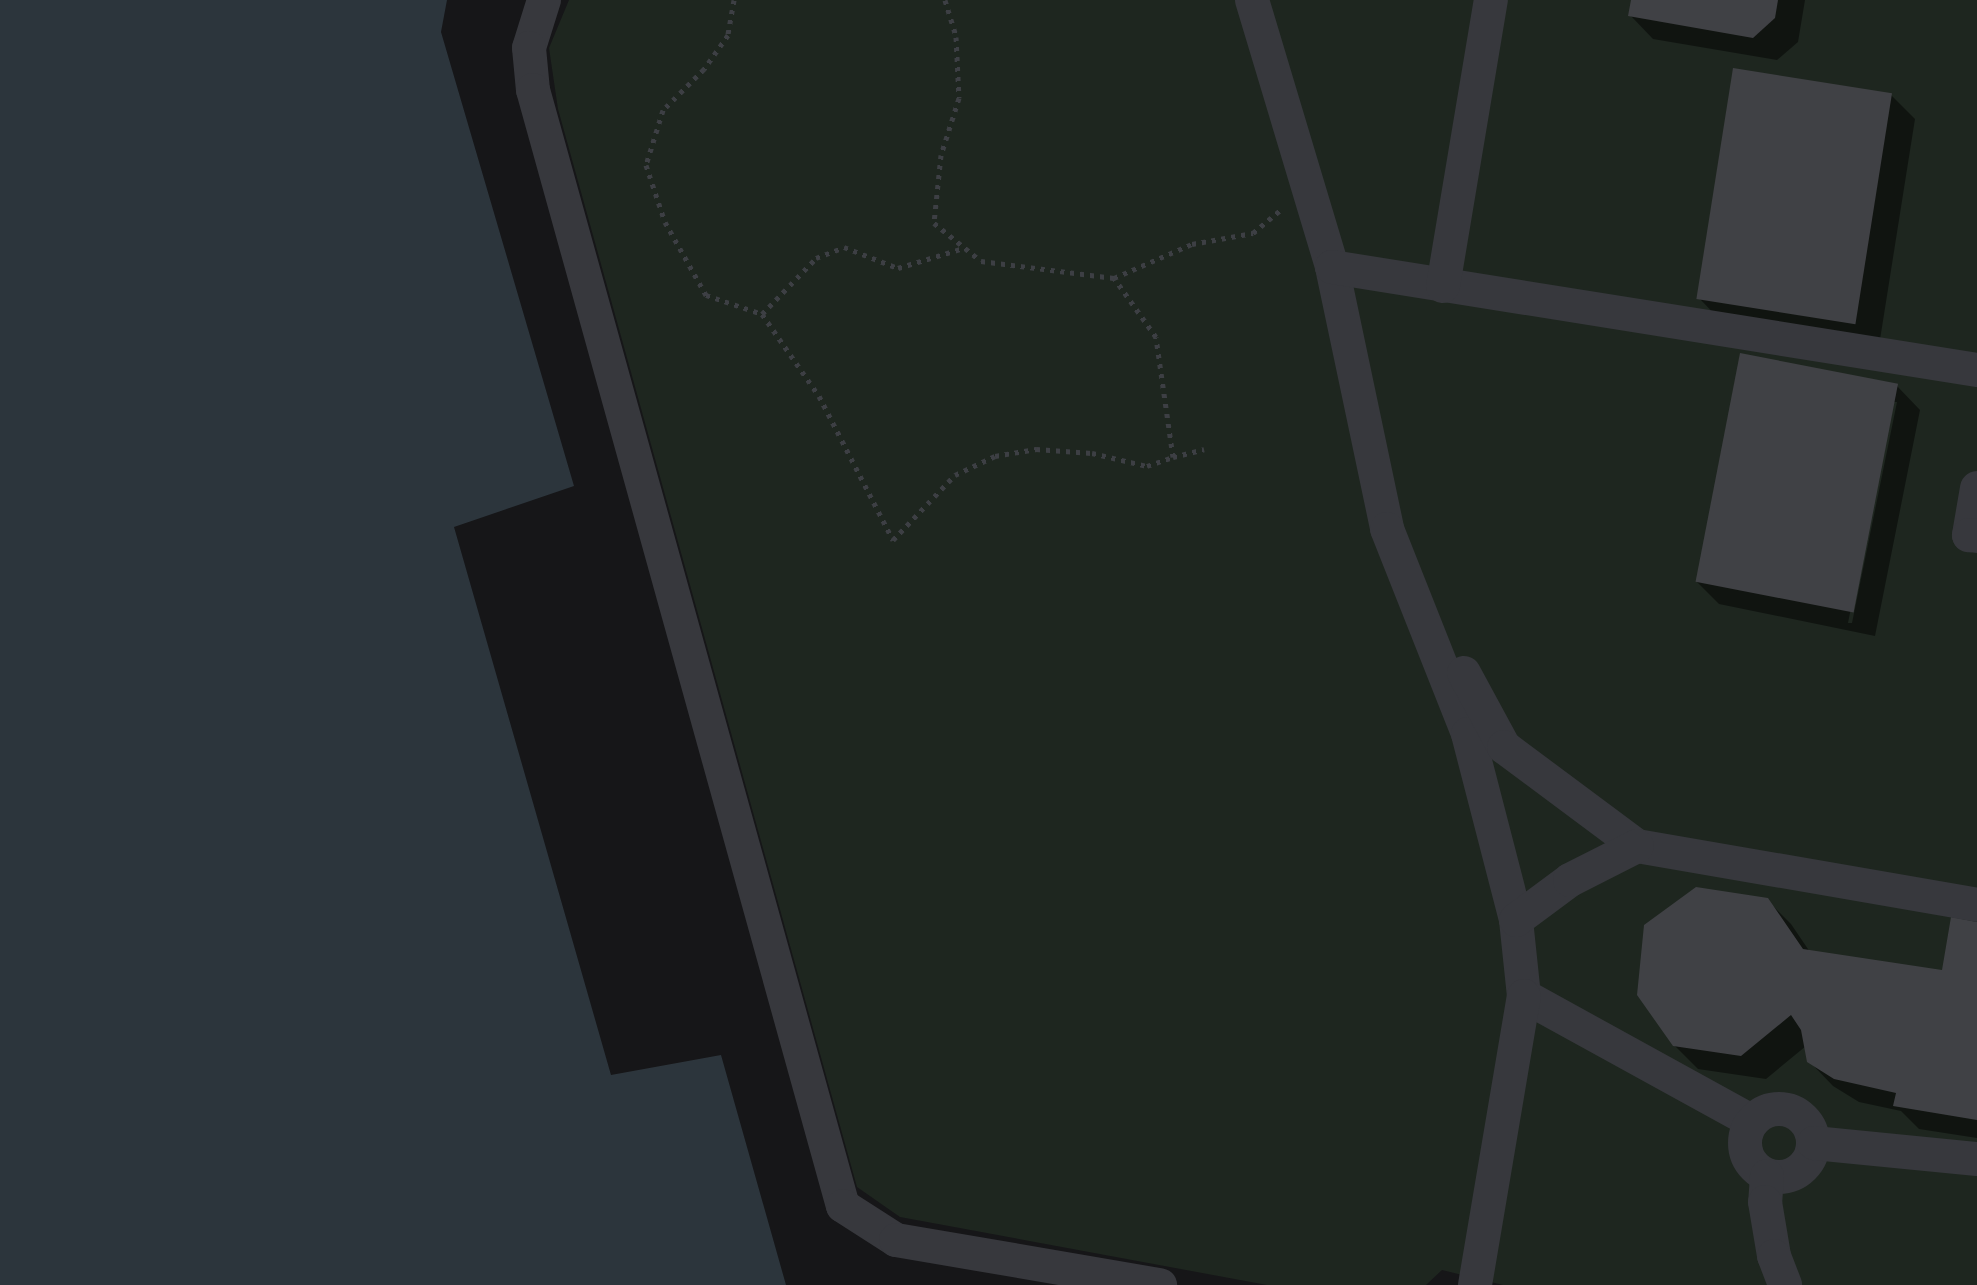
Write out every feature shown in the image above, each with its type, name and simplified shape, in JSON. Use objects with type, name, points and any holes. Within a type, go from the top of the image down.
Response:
[{"type":"street","points":[[544,0],[529,48],[533,90],[843,1206],[896,1240],[1160,1285]]},
{"type":"street","points":[[1252,0],[1332,267],[1387,529],[1468,734],[1516,920],[1524,996],[1475,1285]]},
{"type":"street","points":[[1443,286],[1491,0]]},
{"type":"street","points":[[1332,267],[1977,370]]},
{"type":"street","points":[[1977,488],[1969,535],[1977,536]]},
{"type":"street","points":[[1387,529],[1504,747],[1637,846],[1977,905]]},
{"type":"street","points":[[1516,920],[1570,880],[1637,846]]},
{"type":"street","points":[[1524,996],[1586,1034],[1721,1102],[1751,1121]]},
{"type":"street","points":[[1769,1110],[1790,1110],[1808,1123],[1814,1143],[1807,1164],[1789,1176],[1767,1176],[1750,1163],[1744,1142],[1751,1121],[1769,1110]]},
{"type":"street","points":[[1814,1143],[1977,1159]]},
{"type":"street","points":[[1767,1176],[1767,1216],[1774,1256],[1785,1285]]},
{"type":"path","points":[[734,0],[728,35],[704,69],[663,110],[646,165],[665,222],[706,295],[762,314],[819,396],[893,540],[955,475],[995,456],[1036,449],[1092,453],[1147,466],[1204,449]]},
{"type":"path","points":[[945,0],[956,37],[959,98],[941,155],[934,223],[981,261],[1114,278],[1192,244],[1253,233],[1308,188]]},
{"type":"path","points":[[762,314],[816,258],[844,247],[898,268],[965,248]]},
{"type":"path","points":[[1114,278],[1156,337],[1173,457]]},
{"type":"shaded area","points":[[0,0],[447,0],[441,32],[574,486],[454,527],[611,1075],[721,1055],[786,1285],[0,1285]]},
{"type":"shaded area","points":[[569,0],[1977,0],[1977,1285],[1503,1285],[1442,1270],[1426,1285],[1267,1285],[900,1217],[857,1187],[558,109],[549,48]]},
{"type":"building","points":[[1631,0],[1778,0],[1775,18],[1753,38],[1628,16]]},
{"type":"building","points":[[1733,68],[1892,93],[1855,324],[1696,299]]},
{"type":"building","points":[[1740,353],[1898,384],[1854,612],[1696,582]]},
{"type":"building","points":[[1696,887],[1768,898],[1803,949],[1942,970],[1951,917],[1977,922],[1977,1120],[1893,1106],[1896,1093],[1834,1079],[1807,1062],[1801,1030],[1791,1015],[1741,1056],[1673,1046],[1637,995],[1644,925]]}]
